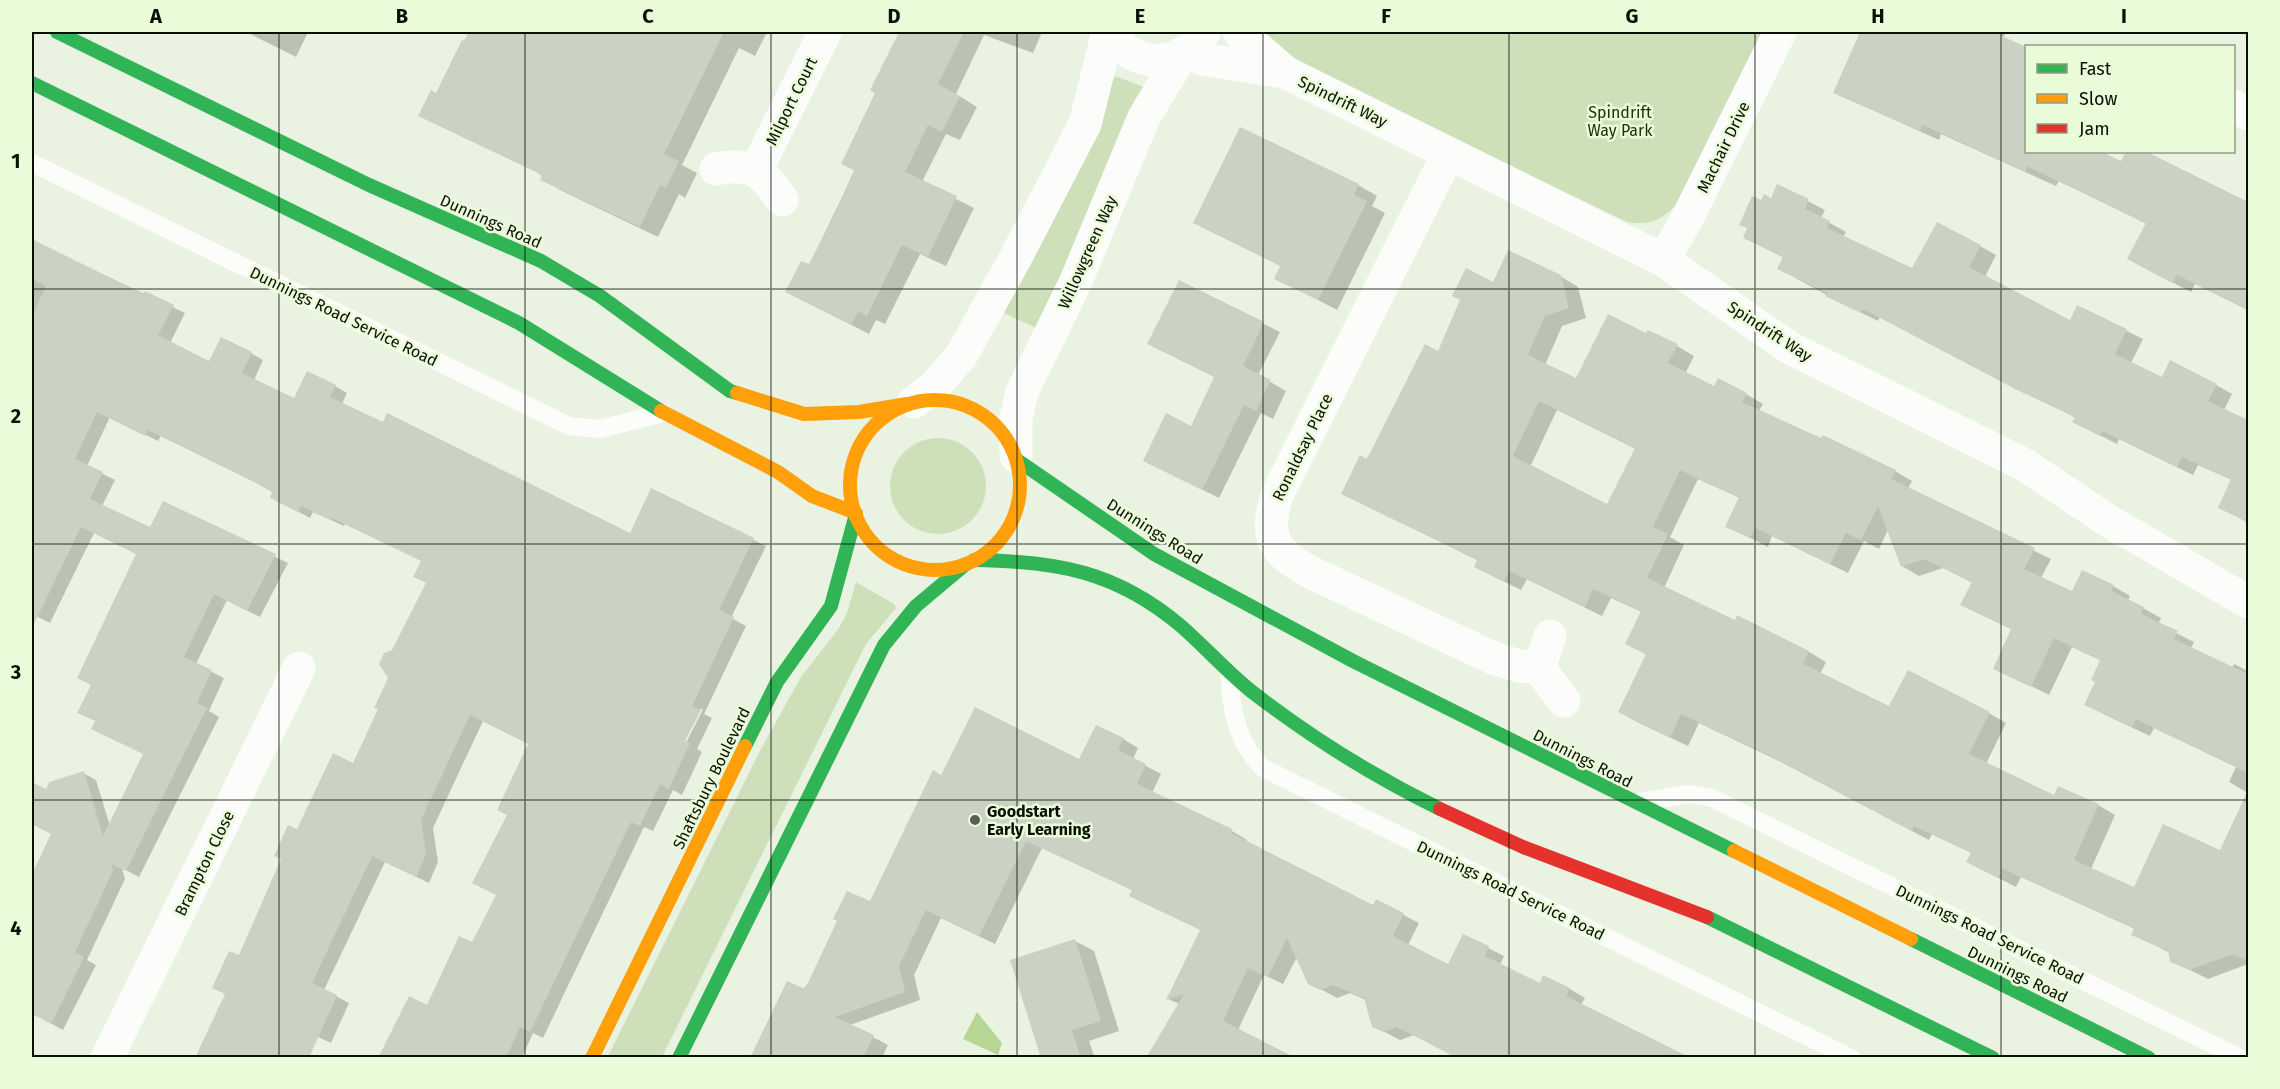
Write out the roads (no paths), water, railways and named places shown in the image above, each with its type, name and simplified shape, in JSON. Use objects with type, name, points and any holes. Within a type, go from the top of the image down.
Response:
[{"type":"main road","name":"Dunnings Road","points":[[57,32],[369,185],[541,261],[600,296],[729,392],[804,414],[859,412],[910,403]]},
{"type":"main road","points":[[32,83],[519,323],[664,413],[778,472],[812,496],[856,514]]},
{"type":"main road","points":[[679,1058],[884,645],[916,606],[970,562],[999,542],[1012,522],[1021,484],[1016,458],[1000,429],[975,410],[953,401],[910,403],[882,418],[859,448],[851,476],[856,514],[876,545],[900,562],[929,569],[951,568],[970,562],[1023,560],[1060,564],[1107,578],[1141,596],[1181,627],[1230,674],[1299,726],[1362,767],[1420,800],[1536,852],[1705,916],[1993,1058]]},
{"type":"main road","name":"Dunnings Road","points":[[1016,458],[1154,554],[1353,662],[2149,1058]]},
{"type":"main road","name":"Shaftsbury Boulevard","points":[[592,1058],[777,682],[831,606],[856,514]]},
{"type":"street","name":"Milport Court","points":[[756,170],[825,32]]},
{"type":"street","points":[[910,403],[935,386],[961,356],[1076,142],[1091,104],[1109,32]]},
{"type":"street","points":[[1109,32],[1123,48],[1144,60],[1157,61],[1190,47]]},
{"type":"street","name":"Spindrift Way","points":[[1239,32],[1284,72],[1663,260],[1790,348],[2025,465],[2107,520],[2248,602]]},
{"type":"street","name":"Machair Drive","points":[[1663,260],[1687,219],[1780,32]]},
{"type":"street","name":"Spindrift Way","points":[[1190,47],[1203,59],[1284,72]]},
{"type":"street","name":"Willowgreen Way","points":[[1016,458],[1016,418],[1022,392],[1076,281],[1144,117],[1190,47]]},
{"type":"street","name":"Ronaldsay Place","points":[[1448,153],[1277,495],[1270,529],[1272,539],[1285,556],[1310,572],[1493,658],[1519,666],[1539,668]]},
{"type":"street","points":[[716,169],[742,166],[756,170],[765,177],[782,200]]},
{"type":"street","points":[[1550,636],[1539,668],[1564,701]]},
{"type":"street","name":"Brampton Close","points":[[107,1058],[299,668]]},
{"type":"lane","name":"Dunnings Road Service Road","points":[[32,163],[569,426],[599,429],[664,413]]},
{"type":"lane","name":"Dunnings Road Service Road","points":[[1230,674],[1230,701],[1242,740],[1248,752],[1263,768],[1851,1058]]},
{"type":"lane","name":"Dunnings Road Service Road","points":[[1636,803],[1689,794],[1712,798],[2240,1058]]},
{"type":"place","name":"Goodstart Early Learning","points":[[975,820]]},
{"type":"park label","name":"Spindrift Way Park","points":[[1620,121]]}]
